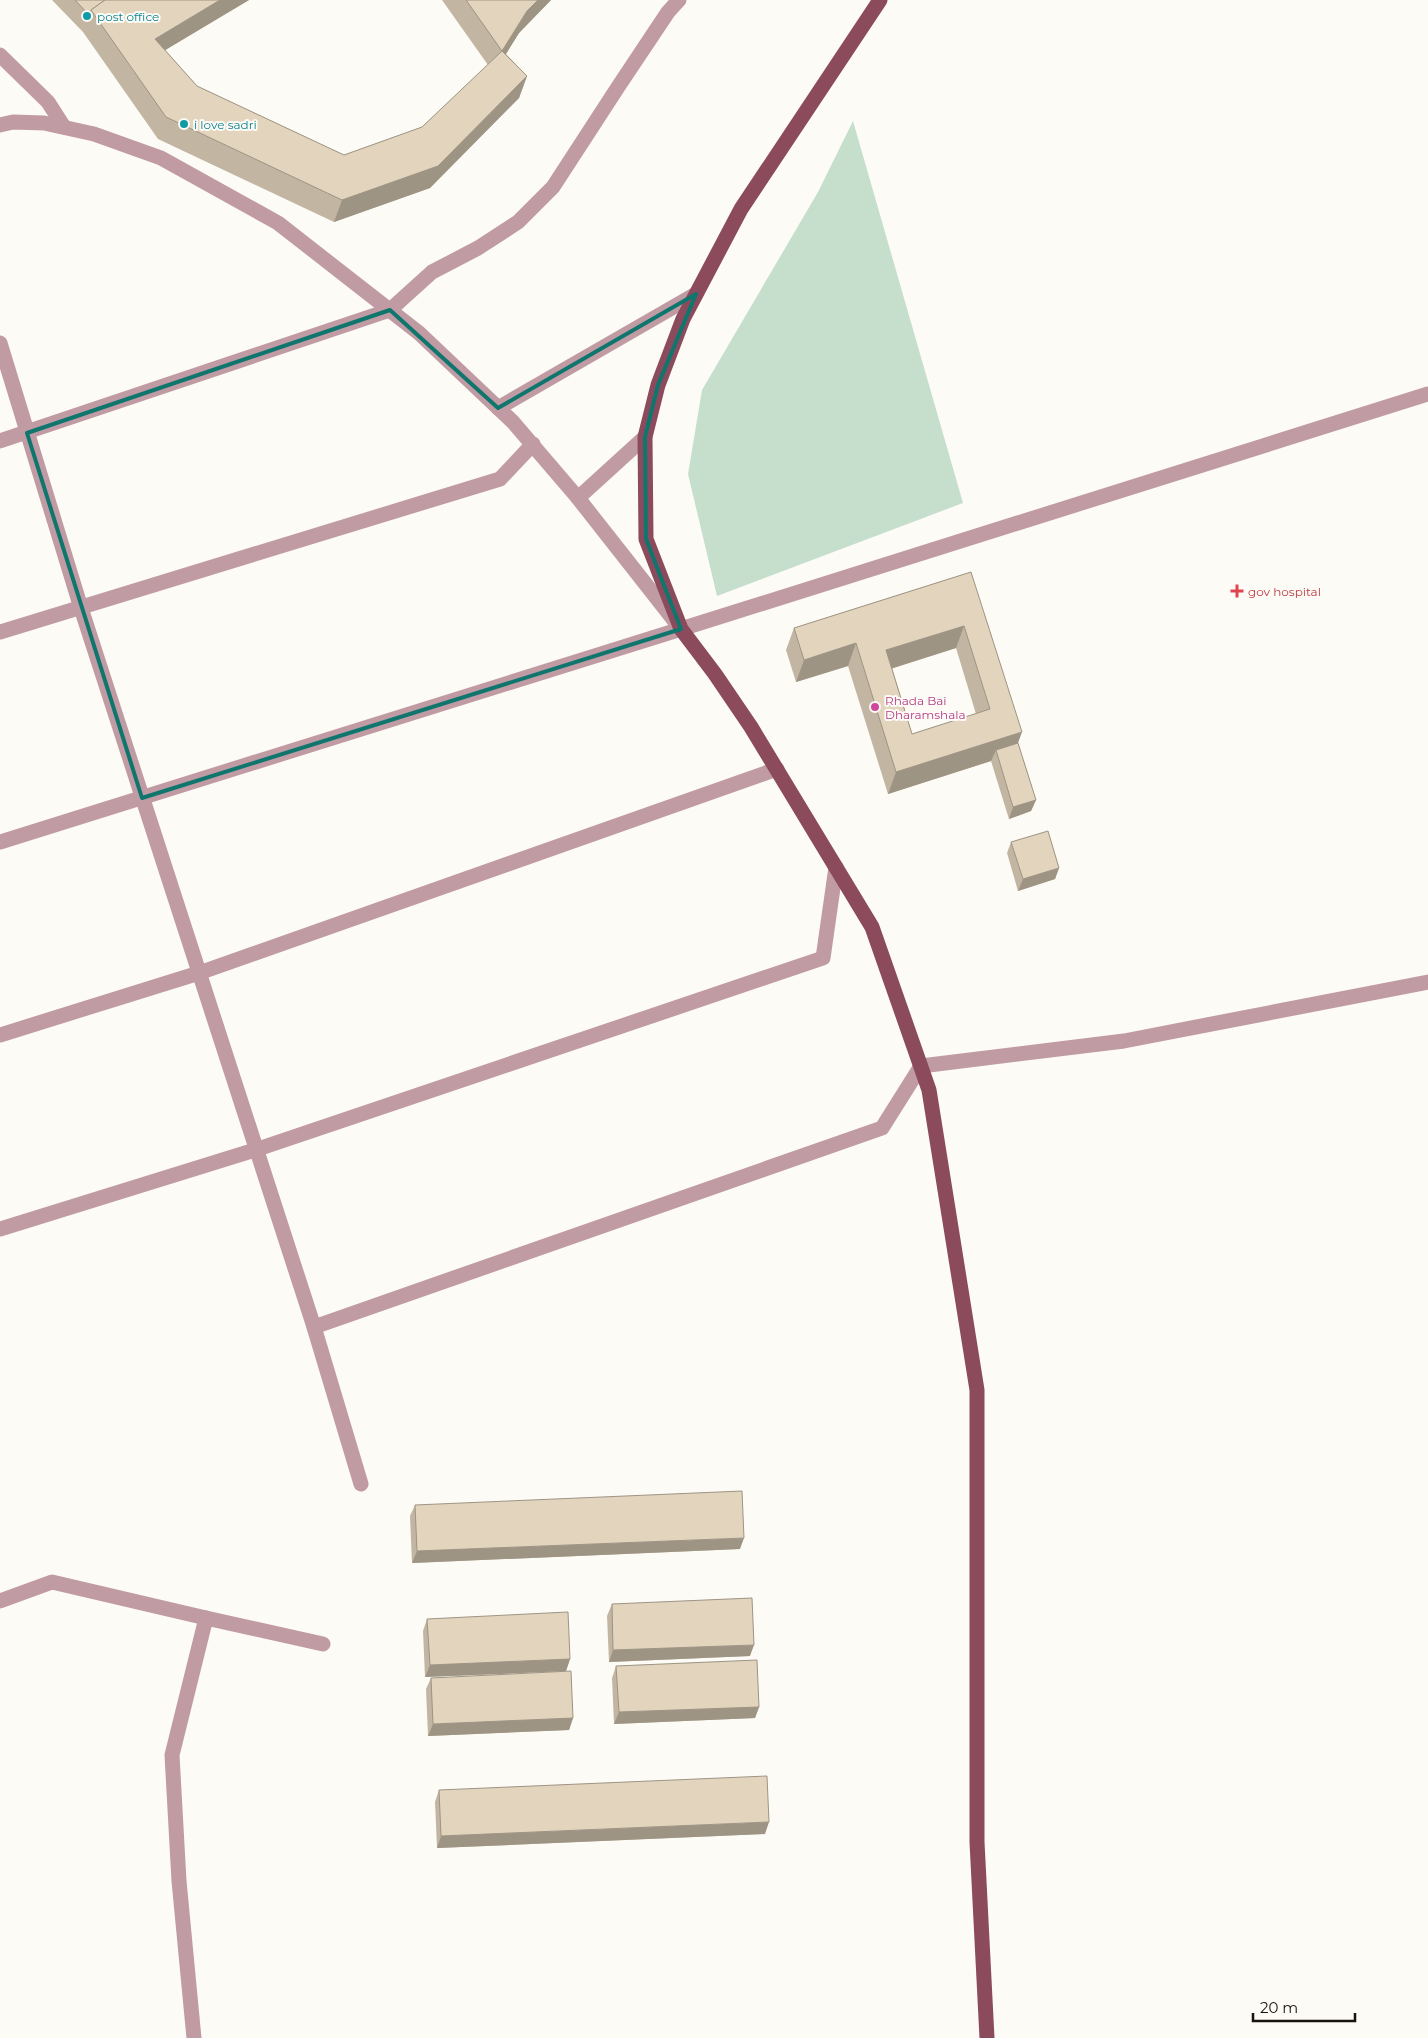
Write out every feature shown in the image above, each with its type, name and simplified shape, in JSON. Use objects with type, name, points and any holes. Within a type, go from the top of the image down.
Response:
[{"type":"main road","points":[[880,0],[740,209],[683,319],[658,385],[645,437],[646,538],[681,629],[725,689],[872,927],[929,1090],[977,1390],[977,1842],[987,2038]]},
{"type":"street","points":[[0,441],[390,310],[432,272],[478,248],[518,222],[553,187],[668,12],[679,0]]},
{"type":"street","points":[[0,55],[48,102],[64,128]]},
{"type":"street","points":[[0,125],[12,122],[44,123],[94,134],[161,158],[278,223],[419,333],[498,408],[533,444],[578,498],[681,629]]},
{"type":"street","points":[[498,408],[696,294]]},
{"type":"street","points":[[0,343],[80,608],[314,1327],[362,1484]]},
{"type":"street","points":[[0,842],[1428,394]]},
{"type":"street","points":[[578,498],[645,437]]},
{"type":"street","points":[[0,632],[500,479],[533,444]]},
{"type":"street","points":[[0,1035],[199,973],[776,769]]},
{"type":"street","points":[[0,1229],[255,1150],[823,958],[836,867]]},
{"type":"street","points":[[314,1327],[882,1128],[921,1066],[1124,1041],[1428,982]]},
{"type":"street","points":[[0,1601],[52,1582],[322,1644]]},
{"type":"street","points":[[194,2038],[179,1881],[172,1755],[206,1618]]},
{"type":"highlighted area","points":[[696,294],[658,385],[645,437],[646,539],[681,629],[142,798],[27,433],[390,310],[498,408]]},
{"type":"green space","points":[[853,121],[963,503],[717,596],[688,474],[702,390],[818,192]]},
{"type":"building","points":[[75,0],[105,0],[91,10],[89,15]]},
{"type":"building","points":[[105,0],[220,0],[155,39],[197,86],[344,155],[422,127],[502,51],[527,76],[438,166],[342,200],[166,117],[91,10]]},
{"type":"building","points":[[466,0],[538,0],[527,11],[502,51]]},
{"type":"building","points":[[971,572],[1022,732],[896,772],[856,643],[804,660],[794,628]],"holes":[[[964,626],[990,709],[912,734],[886,650]]]},
{"type":"building","points":[[1018,743],[1036,800],[1013,807],[996,750]]},
{"type":"building","points":[[1048,831],[1059,868],[1023,879],[1011,842]]},
{"type":"building","points":[[742,1491],[744,1538],[417,1551],[415,1505]]},
{"type":"building","points":[[752,1598],[754,1645],[613,1650],[612,1604]]},
{"type":"building","points":[[568,1612],[570,1659],[430,1665],[427,1619]]},
{"type":"building","points":[[757,1660],[759,1707],[619,1712],[616,1666]]},
{"type":"building","points":[[571,1671],[573,1718],[433,1724],[431,1678]]},
{"type":"building","points":[[767,1776],[769,1822],[441,1836],[439,1790]]},
{"type":"place","name":"post office","points":[[87,16]]},
{"type":"place","name":"i love sadri","points":[[184,124]]},
{"type":"place","name":"gov hospital","points":[[1237,591]]},
{"type":"place","name":"Rhada Bai Dharamshala","points":[[875,707]]}]
